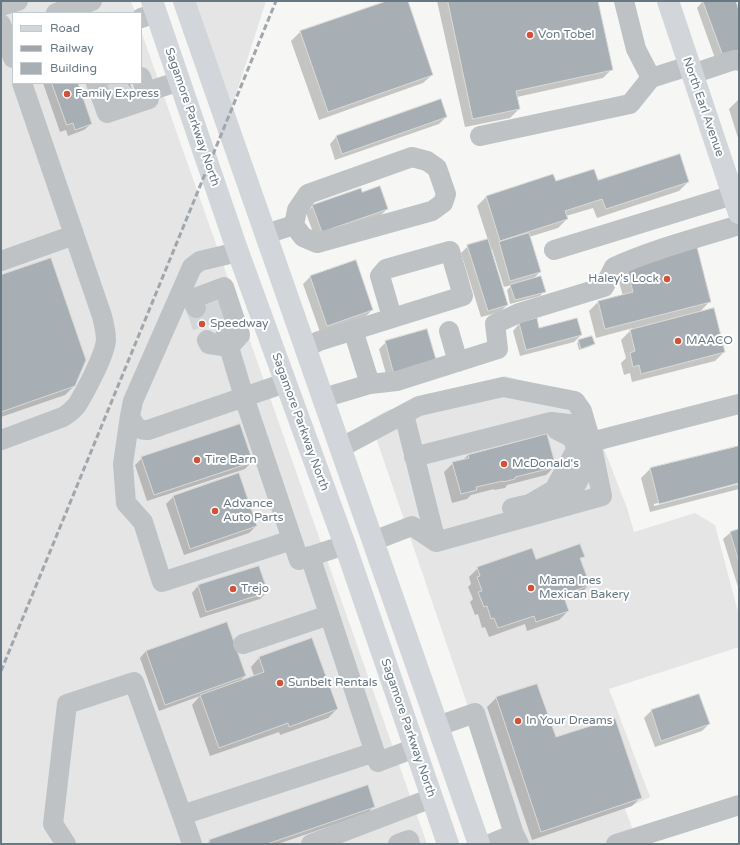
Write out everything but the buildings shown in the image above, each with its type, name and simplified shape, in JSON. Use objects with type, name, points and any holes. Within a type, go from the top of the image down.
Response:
[{"type":"main road","points":[[184,1],[479,844]]},
{"type":"main road","name":"North Earl Avenue","points":[[668,1],[736,204]]},
{"type":"main road","name":"Sagamore Parkway North","points":[[149,11],[180,81],[238,252],[345,545],[447,844]]},
{"type":"lane","points":[[1,6],[18,1]]},
{"type":"lane","points":[[59,12],[92,1]]},
{"type":"lane","points":[[624,1],[636,49],[651,78]]},
{"type":"lane","points":[[5,28],[12,54]]},
{"type":"lane","points":[[480,136],[630,104],[651,78],[734,60],[739,61]]},
{"type":"lane","points":[[1,68],[12,64]]},
{"type":"lane","points":[[97,84],[109,101],[107,113],[149,99],[144,84],[180,81]]},
{"type":"lane","points":[[1,440],[63,417],[72,411],[77,405],[100,362],[106,342],[102,316],[22,84]]},
{"type":"lane","points":[[412,157],[427,161],[437,168],[446,194],[443,203],[432,211],[317,243],[303,237],[294,225],[297,210],[308,194],[412,157]]},
{"type":"lane","points":[[554,250],[736,204]]},
{"type":"lane","points":[[266,234],[294,225]]},
{"type":"lane","points":[[323,398],[370,384],[397,381],[498,349],[495,324],[520,313],[604,287],[614,267],[628,260],[658,249],[739,225]]},
{"type":"lane","points":[[1,261],[74,235]]},
{"type":"lane","points":[[238,252],[200,261],[192,266],[133,401],[123,464],[126,503],[144,522],[162,582],[292,540]]},
{"type":"lane","points":[[200,261],[206,300],[224,287],[240,335],[220,340],[244,397],[299,560],[345,545]]},
{"type":"lane","points":[[305,348],[319,341],[392,317]]},
{"type":"lane","points":[[353,330],[370,384]]},
{"type":"lane","points":[[449,331],[458,362]]},
{"type":"lane","points":[[130,416],[135,426],[141,430],[148,430],[285,383]]},
{"type":"lane","points":[[340,448],[419,406],[503,387],[575,401],[582,411],[584,446],[554,490],[530,504],[434,535]]},
{"type":"lane","points":[[584,446],[739,404]]},
{"type":"lane","points":[[404,414],[434,535]]},
{"type":"lane","points":[[373,540],[412,526],[434,535],[602,496],[584,446],[570,424],[551,422],[416,461]]},
{"type":"lane","points":[[310,556],[378,762],[415,748]]},
{"type":"lane","points":[[243,644],[329,615]]},
{"type":"lane","points":[[66,844],[53,824],[67,704],[134,682],[192,844]]},
{"type":"lane","points":[[438,726],[475,713],[517,839],[490,844]]},
{"type":"lane","points":[[182,814],[375,752]]},
{"type":"lane","points":[[318,843],[432,798]]},
{"type":"lane","points":[[616,844],[671,836],[739,805]]},
{"type":"lane","points":[[398,844],[409,840],[410,844]]},
{"type":"shaded area","points":[[1,1],[131,1],[135,12],[12,12],[12,84],[142,84],[142,34],[427,844],[1,844]]},
{"type":"shaded area","points":[[185,1],[266,1],[227,122]]},
{"type":"shaded area","points":[[505,376],[576,395],[590,413],[627,508],[634,532],[695,513],[715,525],[739,616],[739,647],[609,689],[650,797],[625,809],[638,844],[515,844],[370,420],[386,411]]},
{"type":"tunnel","points":[[113,94],[126,84]]},
{"type":"tunnel","points":[[213,302],[224,334]]},
{"type":"tunnel","points":[[196,308],[207,340]]},
{"type":"railway","points":[[1,671],[276,1]]},
{"type":"place","name":"Von Tobel","points":[[530,35]]},
{"type":"place","name":"Family Express","points":[[67,94]]},
{"type":"place","name":"Haley's Lock","points":[[667,279]]},
{"type":"place","name":"Speedway","points":[[202,324]]},
{"type":"place","name":"MAACO","points":[[678,341]]},
{"type":"place","name":"Tire Barn","points":[[197,460]]},
{"type":"place","name":"McDonald's","points":[[504,464]]},
{"type":"place","name":"Advance Auto Parts","points":[[215,511]]},
{"type":"place","name":"Mama Ines Mexican Bakery","points":[[531,588]]},
{"type":"place","name":"Trejo","points":[[233,589]]},
{"type":"place","name":"Sunbelt Rentals","points":[[280,683]]},
{"type":"place","name":"In Your Dreams","points":[[518,721]]}]
